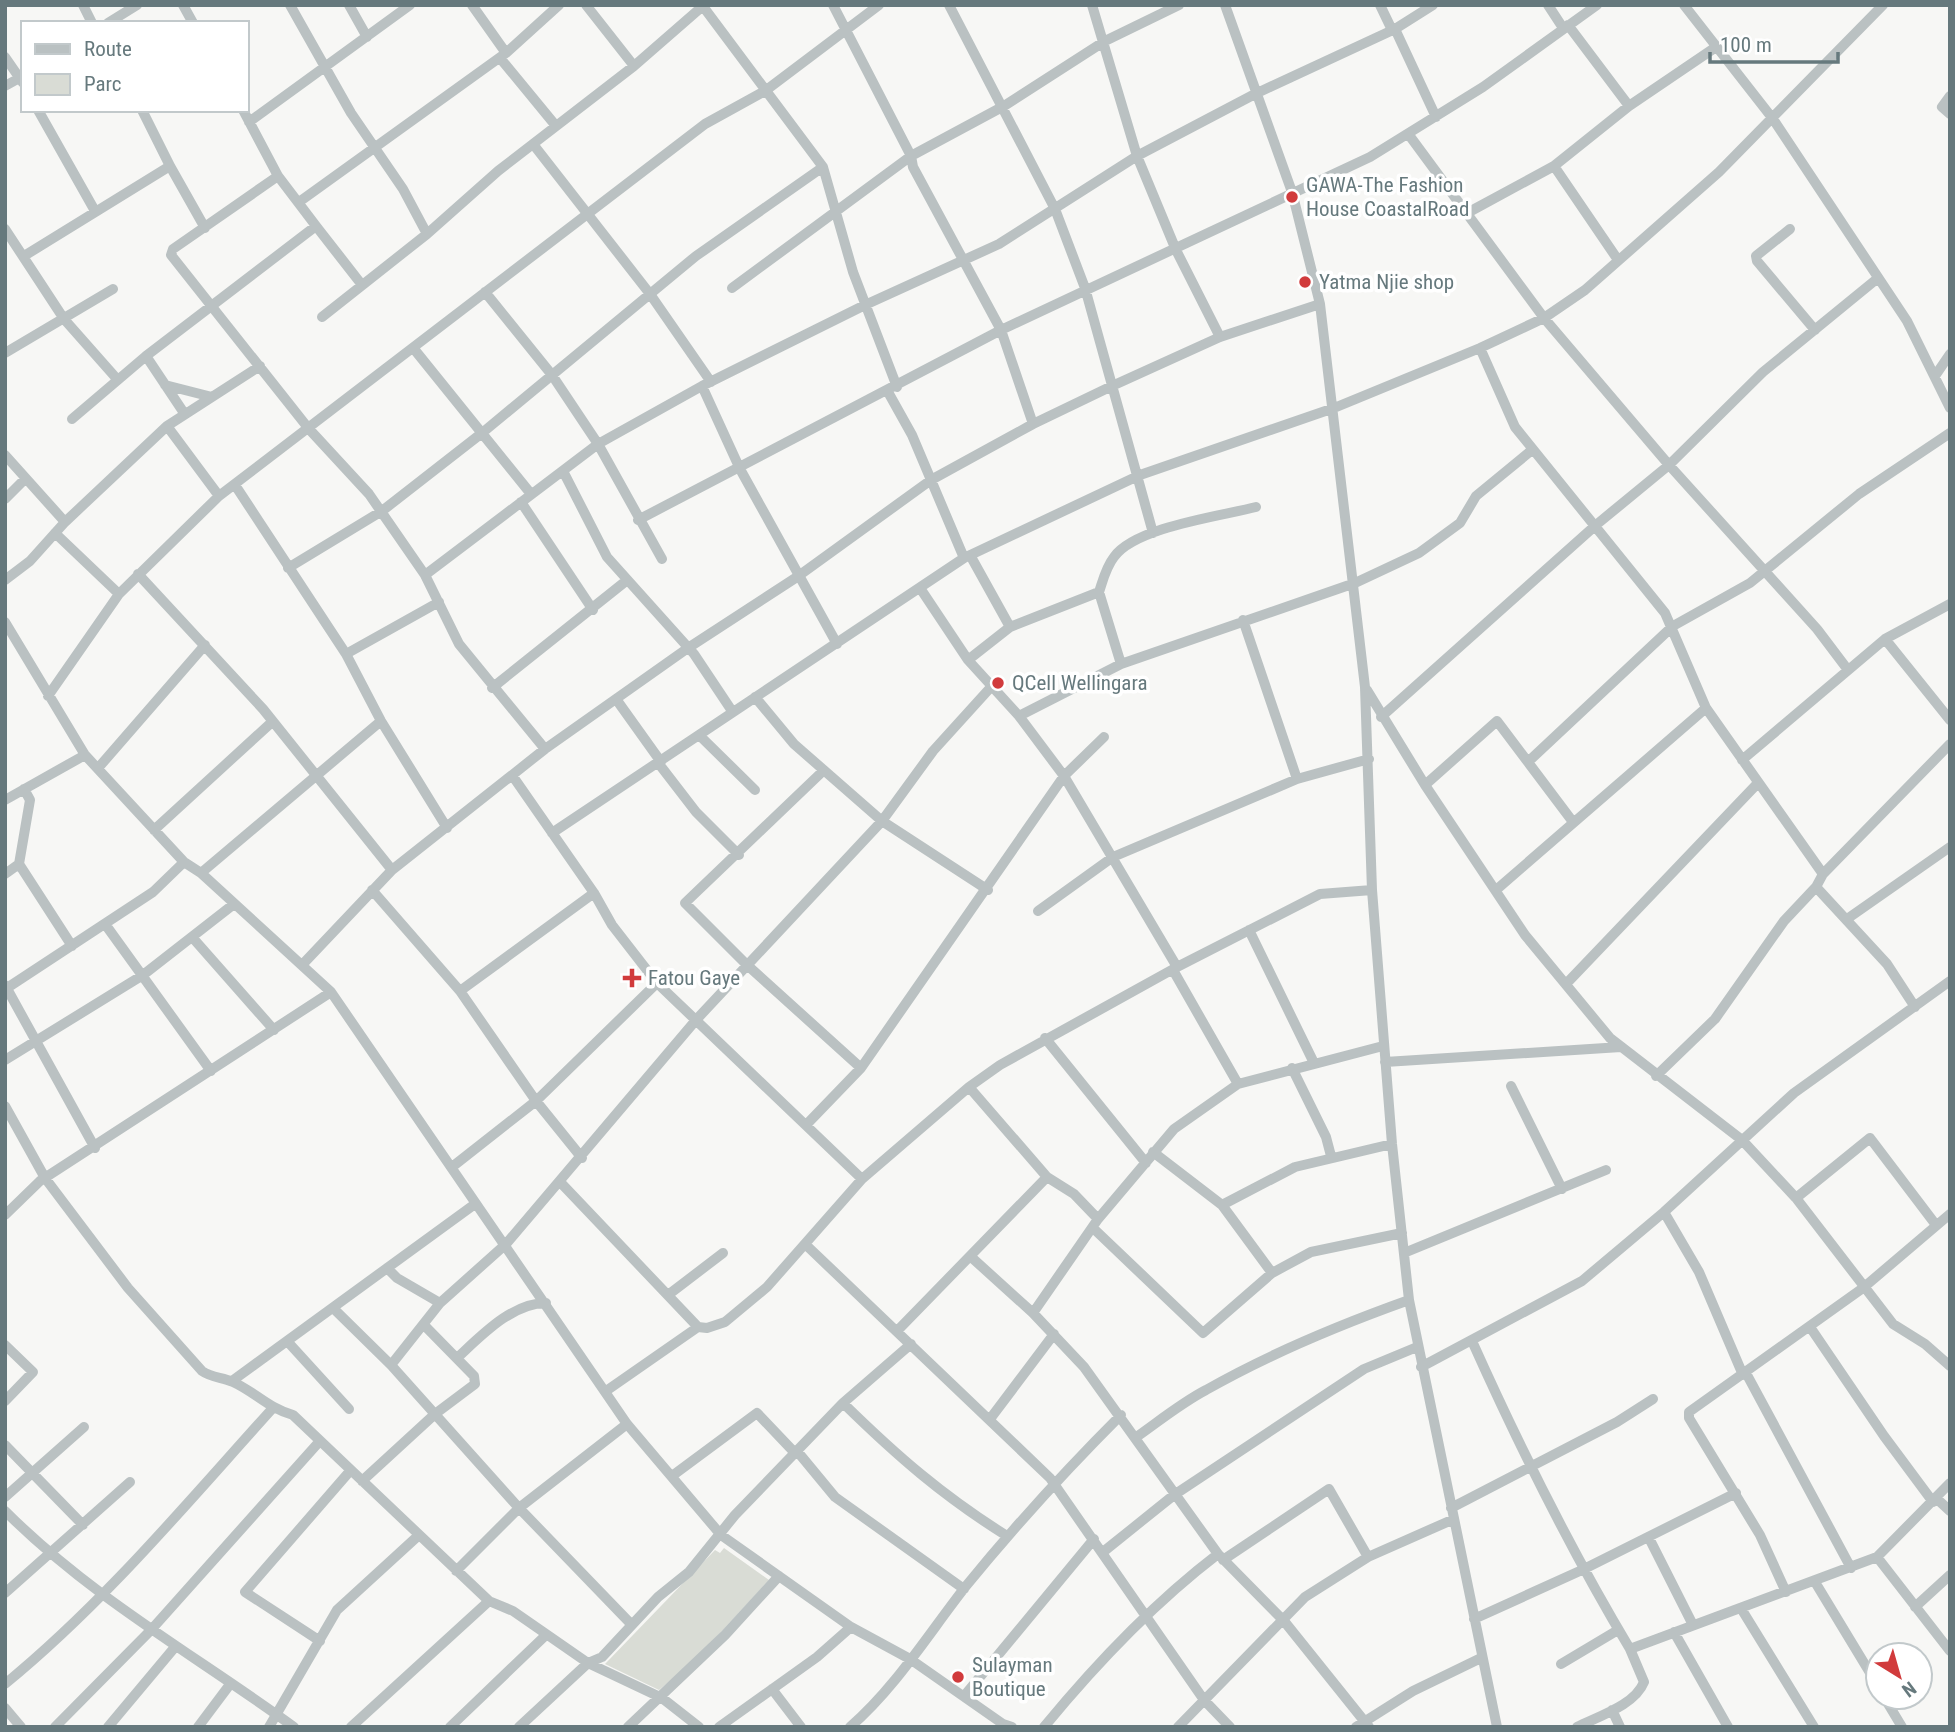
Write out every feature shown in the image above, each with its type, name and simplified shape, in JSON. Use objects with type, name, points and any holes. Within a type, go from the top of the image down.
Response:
[{"type":"street","points":[[83,5],[91,21]]},
{"type":"street","points":[[111,21],[137,5]]},
{"type":"street","points":[[183,5],[192,21]]},
{"type":"street","points":[[290,5],[324,69],[377,148],[427,234]]},
{"type":"street","points":[[349,5],[367,37]]},
{"type":"street","points":[[249,122],[410,5]]},
{"type":"street","points":[[472,5],[503,55],[556,126]]},
{"type":"street","points":[[299,202],[503,55],[559,5]]},
{"type":"street","points":[[586,5],[634,66]]},
{"type":"street","points":[[833,5],[962,261],[1001,330],[1033,424]]},
{"type":"street","points":[[48,696],[119,594],[219,496],[705,124],[765,90],[879,5]]},
{"type":"street","points":[[949,5],[1055,208],[1085,288],[1140,475],[1153,533]]},
{"type":"street","points":[[1092,5],[1138,156],[1176,250],[1220,337]]},
{"type":"street","points":[[732,288],[911,156],[1004,106],[1105,41],[1179,5]]},
{"type":"street","points":[[1225,5],[1292,192],[1320,304],[1366,687],[1372,890],[1383,1046],[1409,1300],[1497,1727]]},
{"type":"street","points":[[1380,5],[1436,117]]},
{"type":"street","points":[[425,575],[598,444],[707,384],[865,305],[999,244],[1138,156],[1255,94],[1394,29],[1433,5]]},
{"type":"street","points":[[1548,5],[1629,106]]},
{"type":"street","points":[[638,520],[1085,288],[1176,250],[1292,192],[1370,158],[1483,87],[1597,5]]},
{"type":"street","points":[[1684,5],[1773,119],[1907,321],[1950,408]]},
{"type":"street","points":[[552,833],[967,557],[1140,475],[1334,408],[1480,348],[1544,318],[1585,290],[1773,119],[1883,5]]},
{"type":"street","points":[[322,317],[427,234],[533,144],[634,66],[703,6],[823,167],[853,272],[893,389],[967,557],[1010,627]]},
{"type":"street","points":[[1469,212],[1554,166],[1629,106],[1716,47]]},
{"type":"street","points":[[5,57],[21,78]]},
{"type":"street","points":[[1950,96],[1942,107],[1950,114]]},
{"type":"street","points":[[39,112],[95,211]]},
{"type":"street","points":[[143,112],[205,228]]},
{"type":"street","points":[[244,112],[278,176],[362,285]]},
{"type":"street","points":[[1409,135],[1469,212],[1544,318],[1668,465],[1765,571],[1848,670]]},
{"type":"street","points":[[533,144],[650,294],[707,384],[740,469],[797,577],[837,644]]},
{"type":"street","points":[[24,256],[170,166]]},
{"type":"street","points":[[1554,166],[1618,260]]},
{"type":"street","points":[[288,568],[382,511],[482,433],[696,256],[823,167]]},
{"type":"street","points":[[278,176],[173,249],[171,255],[309,429],[382,511],[425,575],[459,644],[545,750]]},
{"type":"street","points":[[72,419],[146,356],[214,307],[316,226]]},
{"type":"street","points":[[5,229],[64,319],[117,379]]},
{"type":"street","points":[[1790,229],[1756,256],[1757,261],[1815,330]]},
{"type":"street","points":[[1381,717],[1596,525],[1668,465],[1763,372],[1878,278]]},
{"type":"street","points":[[5,353],[113,289]]},
{"type":"street","points":[[485,292],[552,375],[598,444],[662,559]]},
{"type":"street","points":[[302,965],[393,870],[512,775],[688,648],[797,577],[931,480],[1033,424],[1220,337],[1320,304]]},
{"type":"street","points":[[1480,348],[1510,418],[1532,450],[1596,525],[1673,626],[1706,708],[1756,784],[1823,874]]},
{"type":"street","points":[[414,349],[531,494]]},
{"type":"street","points":[[1935,376],[1950,354]]},
{"type":"street","points":[[146,356],[184,413]]},
{"type":"street","points":[[5,580],[30,561],[65,522],[167,426],[260,366]]},
{"type":"street","points":[[164,385],[212,397]]},
{"type":"street","points":[[167,426],[219,496]]},
{"type":"street","points":[[1529,761],[1673,626],[1765,571],[1859,494],[1950,433]]},
{"type":"street","points":[[1019,716],[1121,664],[1355,583],[1419,554],[1460,523],[1476,496],[1532,450]]},
{"type":"street","points":[[5,455],[65,522]]},
{"type":"street","points":[[563,471],[607,557],[688,648],[732,711]]},
{"type":"street","points":[[5,499],[25,479]]},
{"type":"street","points":[[235,485],[346,654],[381,721],[447,828]]},
{"type":"street","points":[[521,502],[593,610]]},
{"type":"street","points":[[1121,664],[1100,592],[1114,556],[1132,542],[1153,533],[1256,507]]},
{"type":"street","points":[[55,533],[119,594]]},
{"type":"street","points":[[138,575],[205,645],[272,722],[393,870]]},
{"type":"street","points":[[492,688],[626,581]]},
{"type":"street","points":[[920,588],[968,660],[1019,716],[1064,776],[1113,857],[1238,1084]]},
{"type":"street","points":[[968,660],[1010,627],[1100,592]]},
{"type":"street","points":[[346,654],[439,602]]},
{"type":"street","points":[[1742,760],[1885,639],[1950,604]]},
{"type":"street","points":[[1243,620],[1297,779]]},
{"type":"street","points":[[5,622],[85,755],[99,767],[184,862],[201,873],[331,992],[475,1204],[547,1303],[627,1424],[721,1535],[851,1627],[910,1659],[965,1695],[1005,1726]]},
{"type":"street","points":[[1885,639],[1950,720]]},
{"type":"street","points":[[99,767],[205,645]]},
{"type":"street","points":[[391,1365],[440,1303],[506,1244],[561,1183],[696,1020],[882,821],[933,751],[991,687]]},
{"type":"street","points":[[1366,687],[1381,717],[1525,935],[1566,984],[1621,1046],[1656,1076],[1742,1140],[1797,1198],[1893,1324],[1925,1344],[1950,1366]]},
{"type":"street","points":[[755,697],[794,744],[882,821],[988,890]]},
{"type":"street","points":[[616,699],[696,812],[738,855]]},
{"type":"street","points":[[1496,890],[1706,708]]},
{"type":"street","points":[[201,873],[381,721]]},
{"type":"street","points":[[1425,785],[1497,721],[1573,822]]},
{"type":"street","points":[[155,830],[272,722]]},
{"type":"street","points":[[699,735],[755,790]]},
{"type":"street","points":[[807,1124],[861,1068],[988,890],[1064,776],[1104,737]]},
{"type":"street","points":[[1656,1076],[1716,1019],[1784,921],[1816,887],[1823,874],[1950,744]]},
{"type":"street","points":[[5,800],[85,755]]},
{"type":"street","points":[[1038,911],[1113,857],[1297,779],[1369,759]]},
{"type":"street","points":[[823,771],[685,903],[746,964],[861,1068]]},
{"type":"street","points":[[512,775],[594,893],[612,925],[657,983],[862,1179]]},
{"type":"street","points":[[1566,984],[1756,784]]},
{"type":"street","points":[[24,789],[30,800],[19,864],[72,946]]},
{"type":"street","points":[[1847,919],[1950,847]]},
{"type":"street","points":[[95,1147],[7,991],[153,892],[184,862]]},
{"type":"street","points":[[5,874],[19,864]]},
{"type":"street","points":[[1816,887],[1887,964],[1915,1007]]},
{"type":"street","points":[[372,890],[460,991],[536,1101],[582,1158]]},
{"type":"street","points":[[606,1391],[698,1327],[725,1322],[766,1287],[862,1179],[970,1087],[1045,1038],[1320,894],[1372,890]]},
{"type":"street","points":[[460,991],[594,893]]},
{"type":"street","points":[[5,1060],[37,1043],[143,975],[234,904]]},
{"type":"street","points":[[105,924],[211,1072]]},
{"type":"street","points":[[1249,930],[1314,1063]]},
{"type":"street","points":[[192,937],[274,1030]]},
{"type":"street","points":[[1421,1367],[1582,1281],[1664,1212],[1794,1093],[1950,981]]},
{"type":"street","points":[[452,1167],[536,1101],[657,983]]},
{"type":"street","points":[[5,1215],[45,1178],[331,992]]},
{"type":"street","points":[[1045,1038],[1146,1163]]},
{"type":"street","points":[[1033,1313],[1096,1224],[1174,1129],[1238,1084],[1383,1046]]},
{"type":"street","points":[[1385,1062],[1621,1046]]},
{"type":"street","points":[[1293,1068],[1326,1137],[1331,1156]]},
{"type":"street","points":[[1511,1086],[1562,1189]]},
{"type":"street","points":[[970,1087],[1047,1177],[1074,1194],[1096,1224],[1203,1333],[1272,1273],[1311,1252],[1402,1233]]},
{"type":"street","points":[[5,1106],[10,1125],[45,1178],[128,1288],[202,1371],[214,1379],[232,1381],[272,1409],[293,1415],[489,1601],[499,1603],[588,1663],[662,1698],[699,1727]]},
{"type":"street","points":[[1797,1198],[1870,1138],[1936,1225]]},
{"type":"street","points":[[1222,1205],[1295,1167],[1392,1143]]},
{"type":"street","points":[[1153,1152],[1222,1205],[1272,1273]]},
{"type":"street","points":[[1404,1253],[1606,1170]]},
{"type":"street","points":[[898,1330],[1047,1177]]},
{"type":"street","points":[[561,1183],[698,1327]]},
{"type":"street","points":[[232,1381],[475,1204]]},
{"type":"street","points":[[1664,1212],[1699,1272],[1745,1374],[1851,1567]]},
{"type":"street","points":[[1786,1592],[1736,1493],[1694,1426],[1689,1412],[1863,1287],[1950,1214]]},
{"type":"street","points":[[806,1244],[1054,1483],[1204,1700],[1230,1727]]},
{"type":"street","points":[[668,1295],[723,1253]]},
{"type":"street","points":[[970,1256],[1033,1313],[1084,1367],[1221,1557],[1284,1621],[1363,1724],[1413,1691],[1481,1658]]},
{"type":"street","points":[[387,1268],[397,1278],[440,1303]]},
{"type":"street","points":[[1135,1438],[1204,1391],[1270,1357],[1341,1324],[1409,1300]]},
{"type":"street","points":[[457,1358],[482,1335],[527,1303],[547,1303]]},
{"type":"street","points":[[332,1308],[391,1365],[519,1508],[631,1624]]},
{"type":"street","points":[[362,1481],[435,1414],[475,1384],[474,1376],[424,1325]]},
{"type":"street","points":[[1810,1327],[1884,1436],[1935,1500],[1950,1511]]},
{"type":"street","points":[[990,1419],[1054,1335]]},
{"type":"street","points":[[287,1341],[349,1409]]},
{"type":"street","points":[[1472,1341],[1528,1467],[1582,1570],[1630,1649],[1644,1682],[1640,1692],[1612,1710],[1577,1727]]},
{"type":"street","points":[[519,1727],[588,1663],[602,1657],[631,1624],[689,1573],[735,1515],[796,1452],[844,1403],[911,1344]]},
{"type":"street","points":[[5,1345],[33,1372],[5,1401]]},
{"type":"street","points":[[1103,1552],[1174,1495],[1364,1369],[1417,1347]]},
{"type":"street","points":[[1178,1727],[1305,1597],[1528,1467],[1617,1422],[1654,1399]]},
{"type":"street","points":[[844,1403],[900,1460],[959,1506],[1007,1536]]},
{"type":"street","points":[[5,1684],[37,1658],[101,1594],[272,1409]]},
{"type":"street","points":[[672,1476],[757,1413],[835,1497],[964,1589]]},
{"type":"street","points":[[850,1727],[910,1659],[1007,1536],[1054,1483],[1121,1415]]},
{"type":"street","points":[[456,1571],[519,1508],[627,1424]]},
{"type":"street","points":[[5,1497],[84,1427]]},
{"type":"street","points":[[55,1727],[151,1630],[319,1441]]},
{"type":"street","points":[[5,1445],[83,1525]]},
{"type":"street","points":[[320,1642],[245,1592],[350,1471]]},
{"type":"street","points":[[5,1593],[130,1482]]},
{"type":"street","points":[[1630,1649],[1742,1610],[1877,1557],[1950,1483]]},
{"type":"street","points":[[1044,1727],[1068,1698],[1189,1576],[1329,1489],[1368,1558]]},
{"type":"street","points":[[1474,1619],[1649,1538],[1736,1493]]},
{"type":"street","points":[[5,1511],[49,1555],[151,1630],[293,1727]]},
{"type":"street","points":[[269,1727],[337,1610],[419,1535]]},
{"type":"street","points":[[1649,1538],[1693,1625]]},
{"type":"street","points":[[965,1695],[1094,1539]]},
{"type":"street","points":[[1877,1557],[1950,1651]]},
{"type":"street","points":[[628,1727],[662,1698],[779,1576]]},
{"type":"street","points":[[1914,1607],[1948,1580]]},
{"type":"street","points":[[1815,1582],[1864,1663]]},
{"type":"street","points":[[351,1727],[489,1601]]},
{"type":"street","points":[[1742,1610],[1814,1727]]},
{"type":"street","points":[[719,1727],[817,1657],[851,1627]]},
{"type":"street","points":[[1561,1664],[1619,1630]]},
{"type":"street","points":[[1674,1632],[1728,1727]]},
{"type":"street","points":[[450,1727],[546,1635]]},
{"type":"street","points":[[108,1727],[176,1647]]},
{"type":"street","points":[[198,1727],[231,1683]]},
{"type":"street","points":[[772,1689],[801,1727]]},
{"type":"street","points":[[5,1708],[21,1727]]},
{"type":"street","points":[[1612,1710],[1620,1727]]},
{"type":"street","points":[[1892,1711],[1902,1727]]},
{"type":"green space","points":[[724,1548],[769,1580],[697,1658],[659,1690],[605,1664],[715,1550],[720,1553]]},
{"type":"place","name":"GAWA-The Fashion House CoastalRoad","points":[[1292,197]]},
{"type":"place","name":"Yatma Njie shop","points":[[1305,282]]},
{"type":"place","name":"QCell Wellingara","points":[[998,683]]},
{"type":"place","name":"Fatou Gaye","points":[[632,978]]},
{"type":"place","name":"Sulayman Boutique","points":[[958,1677]]}]
